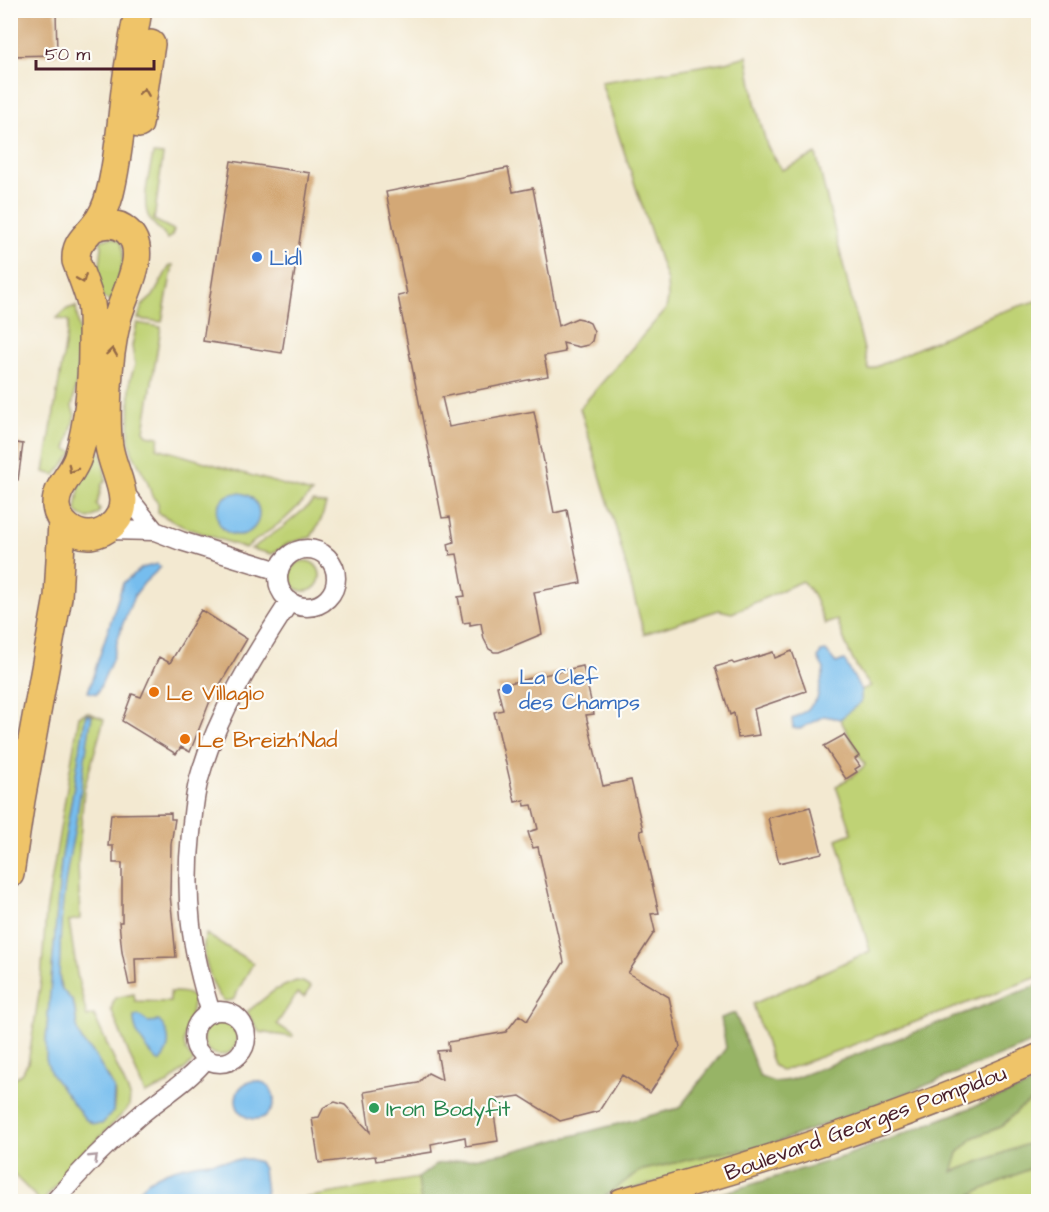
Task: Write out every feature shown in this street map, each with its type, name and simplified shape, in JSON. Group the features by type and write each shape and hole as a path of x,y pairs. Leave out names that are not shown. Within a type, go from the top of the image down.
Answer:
{"main road":[{"path":"10,874 58,597 62,522 56,500 62,485 75,465 84,436 89,408 92,360 91,307 75,253 80,240 93,228 101,216 110,192 122,126 126,81 138,10"},
{"path":"58,597 77,558 101,532 115,523 125,502 124,492 114,470 107,418 111,355 117,322 138,258 129,232 126,202 156,10"},
{"path":"93,228 110,224 129,232"},
{"path":"62,522 77,534 101,532"},
{"name":"Boulevard Georges Pompidou","path":"622,1202 810,1146 1038,1059"},
{"name":"Boulevard Georges Pompidou","path":"661,1202 803,1159 966,1099 1038,1069"}],"street":[{"path":"124,492 155,531"},
{"path":"101,532 155,531 279,571"},
{"path":"303,549 320,552 331,561 334,567 336,580 334,588 320,603 308,606 290,601 280,588 279,571 288,556 303,549"},
{"path":"211,1013 192,940 188,900 195,796 203,766 230,700 290,601"},
{"path":"226,1012 234,1015 243,1025 246,1038 244,1047 232,1060 224,1063 206,1059 196,1047 195,1031 198,1023 211,1013 226,1012"},
{"path":"54,1202 78,1173 110,1142 181,1084 206,1059"}],"green space":[{"path":"747,56 755,102 767,146 782,170 816,154 869,370 998,313 1038,300 1038,977 782,1071 773,1065 753,1004 870,951 837,839 852,833 836,786 852,777 865,765 840,719 861,702 861,690 871,686 854,663 837,620 825,624 813,594 802,581 732,613 719,610 644,634 580,408 666,309 668,299 667,281 601,82 725,62"},
{"path":"153,154 163,155 154,220 174,230 171,237 167,239 151,221 146,207 146,189"},
{"path":"112,237 121,241 123,255 112,301 98,296 95,270 100,265 102,246 100,241"},
{"path":"170,265 173,265 162,322 138,319 142,306 153,296"},
{"path":"76,306 80,338 78,373 72,407 75,415 66,449 74,452 55,475 44,472 69,321 57,318 67,309"},
{"path":"137,323 161,327 144,431 147,435 159,437 157,448 312,493 284,520 245,548 184,527 158,513 158,503 152,496 147,480 132,453 129,440 130,380 135,365 132,346"},
{"path":"87,450 102,453 106,481 102,484 97,505 100,510 98,514 89,519 79,515 76,511"},
{"path":"313,502 326,504 321,520 311,537 289,543 272,554 251,549 283,527"},
{"path":"305,561 316,565 320,576 316,587 305,591 294,587 290,576 294,565"},
{"path":"87,712 104,719 84,789 78,863 80,919 69,921 77,974 87,1017 94,1015 130,1096 129,1107 43,1201 40,1201 11,1172 10,1081 21,1074 28,1063 41,981 46,913 79,716","holes":["86,715 79,798 60,917 60,982 62,990 74,1004 79,1035 112,1083 115,1095 113,1112 85,1119 73,1102 46,1040 61,862"]},
{"path":"206,934 253,963 233,1000 224,1001 211,979 205,960"},
{"path":"296,981 311,987 304,997 297,993 277,1024 293,1035 292,1037 259,1032 247,1012 275,990"},
{"path":"1038,985 1038,1040 762,1148 723,1152 639,1171 604,1197 585,1201 421,1201 418,1178 437,1164 510,1152 679,1108 726,1048 721,1018 735,1013 760,1077 774,1082 790,1080"},
{"path":"170,992 185,993 193,998 184,1045 194,1061 166,1085 145,1094 111,1009 115,998 134,994 135,1001 170,1002"},
{"path":"220,1021 232,1026 237,1038 232,1050 220,1055 208,1050 203,1038 208,1026"},
{"path":"1038,1082 1038,1096 1018,1110 1001,1127 974,1137 958,1153 952,1172 1038,1140 1038,1165 972,1194 989,1201 697,1201 845,1156"},
{"path":"1038,1096 1038,1140 952,1172 958,1153 974,1137 1001,1127 1018,1110"},
{"path":"762,1148 726,1162 604,1197 639,1171 723,1152"},
{"path":"1038,1165 1038,1201 989,1201 971,1194"},
{"path":"418,1178 421,1201 305,1202 304,1198"}],"water":[{"path":"238,493 246,494 253,499 258,506 258,522 253,529 246,534 238,535 230,534 223,529 218,522 217,514 218,506 223,499 230,494"},
{"path":"157,564 161,567 134,596 112,660 97,694 88,692 123,583 142,568"},
{"path":"826,651 836,663 844,660 861,690 861,702 840,719 824,716 800,729 793,728 792,719 806,711 817,699 824,669 818,658 821,652"},
{"path":"86,714 92,716 63,897 59,977 61,987 73,1003 80,1037 92,1051 114,1088 113,1112 102,1124 93,1124 85,1119 51,1074 46,1059 61,862"},
{"path":"138,1015 148,1022 159,1021 166,1031 168,1047 159,1062 146,1047 136,1029 134,1017"},
{"path":"255,1081 268,1087 274,1100 268,1113 255,1119 242,1113 236,1100 242,1087"},
{"path":"249,1159 259,1162 263,1169 267,1201 129,1201 149,1181 160,1174 184,1166"}],"building":[{"path":"10,10 56,10 57,55 10,56"},
{"name":"Lidl","path":"231,161 310,173 282,353 203,341"},
{"path":"508,168 513,192 533,188 559,326 577,318 590,323 594,332 592,341 588,345 579,347 563,343 565,352 544,356 548,376 442,397 449,427 534,411 554,513 567,510 581,583 534,592 542,634 494,652 489,649 484,639 481,623 470,625 470,622 463,623 458,597 465,596 457,554 450,555 448,544 454,542 450,517 442,518 398,296 407,294 386,192"},
{"path":"10,442 23,444 18,480 10,479"},
{"path":"201,610 247,639 210,701 190,752 181,747 176,754 122,721 132,694 141,697 159,657 170,663"},
{"path":"792,651 806,691 754,709 759,735 738,738 734,713 730,715 715,667 732,662 734,664 773,652 775,658"},
{"path":"583,666 594,714 586,715 603,786 631,780 659,913 651,914 655,931 628,973 669,997 680,1047 650,1093 622,1075 599,1111 560,1121 520,1096 492,1100 498,1141 466,1146 465,1137 431,1144 432,1152 376,1161 375,1156 319,1163 312,1118 319,1117 324,1107 335,1102 345,1105 370,1132 364,1092 418,1083 428,1073 442,1080 437,1051 449,1050 448,1042 506,1032 519,1015 527,1021 564,962 538,847 533,848 528,832 538,829 532,805 525,806 524,800 515,802 494,712 503,710 497,686"},
{"path":"844,735 859,756 855,759 860,766 855,769 857,772 846,779 824,746"},
{"path":"810,807 822,853 779,863 768,818"},
{"path":"171,813 171,819 175,819 171,844 170,894 176,957 135,958 136,984 129,985 119,922 122,922 122,863 113,863 113,846 108,846 111,814"}],"place":[{"name":"Lidl","path":"257,257"},
{"name":"La Clef des Champs","path":"507,689"},
{"name":"Le Villagio","path":"154,692"},
{"name":"Le Breizh'Nad","path":"185,739"},
{"name":"Iron Bodyfit","path":"374,1108"}]}
